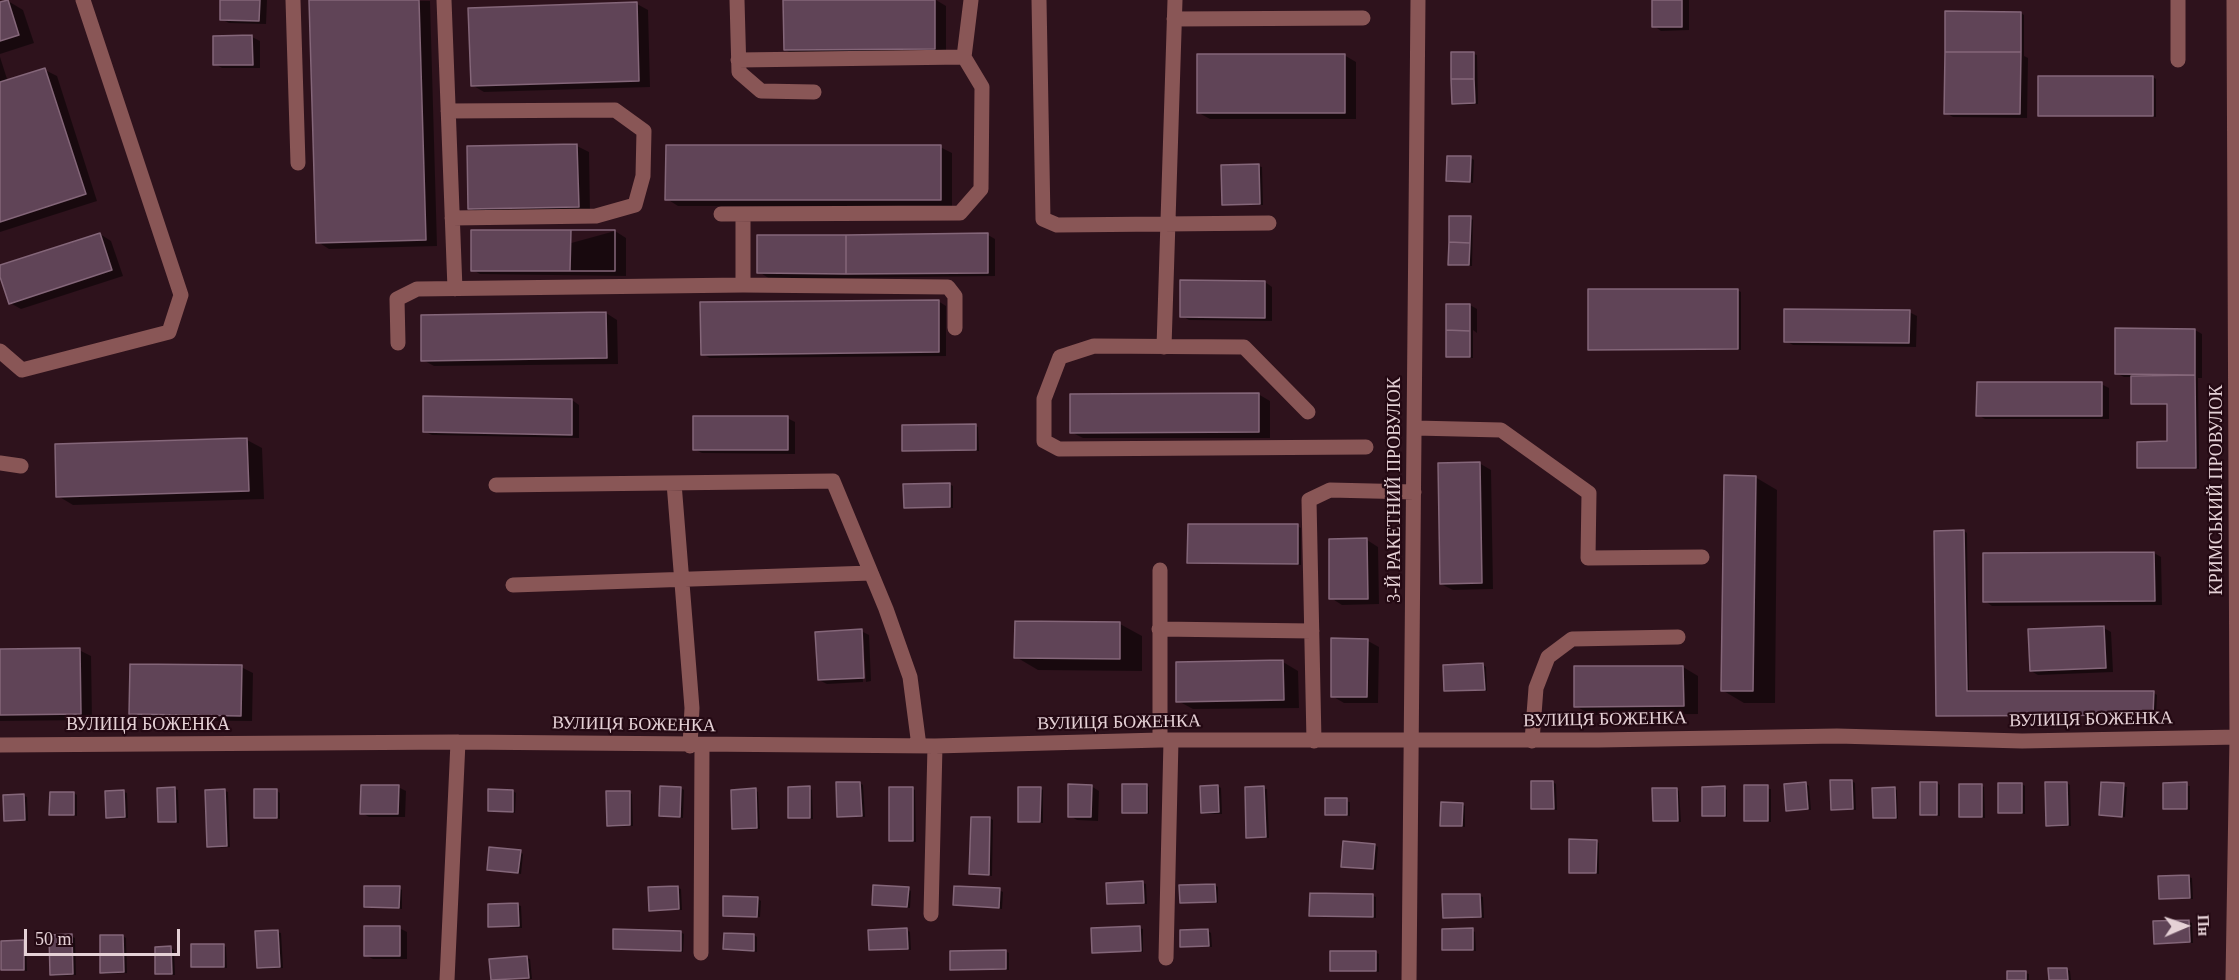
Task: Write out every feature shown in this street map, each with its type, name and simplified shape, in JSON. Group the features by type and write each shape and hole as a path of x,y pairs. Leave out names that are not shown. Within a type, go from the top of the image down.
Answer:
{"street":[{"path":"0,351 22,370 169,332 181,295 83,0"},
{"path":"293,0 298,163"},
{"path":"444,0 455,289"},
{"path":"737,0 739,72 761,91 814,92"},
{"path":"721,214 960,213 981,189 982,87 964,57 971,0"},
{"path":"1039,0 1043,219 1057,225 1269,224"},
{"path":"1164,347 1174,0"},
{"name":"3-Й РАКЕТНИЙ ПРОВУЛОК","path":"1409,980 1418,0"},
{"path":"2178,0 2178,60"},
{"name":"КРИМСЬКИЙ ПРОВУЛОК","path":"2233,980 2238,737 2234,0"},
{"path":"1174,20 1363,18"},
{"path":"738,60 964,57"},
{"path":"448,111 615,110 644,131 643,176 635,205 596,216 452,218"},
{"path":"743,214 743,285"},
{"path":"398,343 397,298 417,289 743,285 948,287 956,296 955,328"},
{"path":"1308,412 1244,347 1094,346 1060,357 1044,399 1044,441 1059,449 1365,447"},
{"path":"1415,428 1501,430 1589,493 1588,558 1702,557"},
{"path":"0,463 21,466"},
{"path":"496,485 833,481 871,573 910,678 919,746"},
{"path":"674,483 696,746 701,953"},
{"path":"1314,741 1309,500 1330,490 1414,492"},
{"path":"1160,570 1159,629 1166,740 1166,958"},
{"path":"513,585 871,573"},
{"path":"1159,629 1312,631"},
{"path":"1532,741 1536,688 1548,657 1572,639 1678,638"},
{"name":"ВУЛИЦЯ БОЖЕНКА","path":"0,745 458,742 696,746 935,746 1166,740 1532,741 1838,736 2022,741 2238,737"},
{"path":"447,980 458,742"},
{"path":"931,914 935,746"}],"building":[{"path":"8,0 19,35 0,41 0,2"},
{"path":"220,0 260,0 259,21 220,20"},
{"path":"309,0 419,0 426,240 316,243"},
{"path":"783,0 935,0 935,49 784,50"},
{"path":"1652,0 1682,0 1682,27 1652,27"},
{"path":"637,2 639,81 471,86 468,8"},
{"path":"1945,11 2021,12 2021,52 1945,52"},
{"path":"252,35 253,65 213,65 213,36"},
{"path":"1451,52 1474,52 1474,79 1451,79"},
{"path":"1945,52 2021,52 2020,114 1944,114"},
{"path":"1197,54 1345,54 1345,113 1197,113"},
{"path":"45,68 86,194 0,222 0,82"},
{"path":"2038,76 2153,76 2153,116 2038,116"},
{"path":"1451,79 1474,79 1475,103 1452,104"},
{"path":"577,144 579,207 468,209 467,146"},
{"path":"666,145 941,145 941,200 665,200"},
{"path":"1447,156 1471,156 1470,182 1446,181"},
{"path":"1259,164 1260,204 1222,205 1221,165"},
{"path":"1449,216 1471,216 1470,243 1449,242"},
{"path":"471,230 615,230 615,271 471,271"},
{"path":"571,230 615,230 615,271 570,271"},
{"path":"100,233 112,270 9,304 0,277 0,265"},
{"path":"988,233 988,273 846,274 846,235"},
{"path":"757,235 846,235 846,274 757,273"},
{"path":"1449,242 1470,243 1469,265 1448,265"},
{"path":"1180,280 1265,281 1265,318 1180,317"},
{"path":"1588,289 1738,289 1738,349 1588,350"},
{"path":"939,300 939,352 701,355 700,302"},
{"path":"1446,304 1470,304 1470,331 1446,330"},
{"path":"1784,309 1910,310 1909,343 1784,342"},
{"path":"606,312 607,358 421,361 421,315"},
{"path":"2115,328 2195,329 2195,375 2115,374"},
{"path":"1446,330 1470,331 1470,357 1446,357"},
{"path":"2195,375 2196,468 2137,468 2137,442 2167,441 2167,404 2131,404 2131,376"},
{"path":"1977,382 2102,382 2102,416 1976,416"},
{"path":"1259,393 1259,432 1070,433 1070,394"},
{"path":"423,396 572,399 572,435 423,432"},
{"path":"693,416 788,416 788,450 693,450"},
{"path":"976,424 976,450 902,451 902,425"},
{"path":"247,438 249,491 56,497 55,444"},
{"path":"1480,462 1482,583 1440,584 1438,463"},
{"path":"1724,475 1756,476 1753,691 1721,691"},
{"path":"950,483 950,507 904,508 903,484"},
{"path":"1188,524 1298,524 1298,564 1187,563"},
{"path":"1964,530 1967,691 2154,691 2153,715 1936,716 1934,531"},
{"path":"1367,538 1368,599 1329,599 1329,539"},
{"path":"2154,552 2155,601 1983,602 1983,553"},
{"path":"1015,621 1120,622 1120,659 1014,658"},
{"path":"2104,626 2106,668 2030,671 2028,629"},
{"path":"862,629 864,678 818,680 815,632"},
{"path":"1331,638 1368,639 1367,697 1331,697"},
{"path":"80,648 81,714 0,715 0,649"},
{"path":"1283,660 1284,700 1176,702 1176,662"},
{"path":"1483,663 1485,690 1444,691 1443,665"},
{"path":"130,664 242,665 241,716 129,714"},
{"path":"1574,666 1683,666 1684,706 1574,707"},
{"path":"1830,780 1852,780 1853,809 1831,810"},
{"path":"1531,781 1553,781 1554,809 1531,809"},
{"path":"836,782 860,782 862,816 837,817"},
{"path":"1806,782 1808,809 1786,811 1784,784"},
{"path":"1920,782 1937,782 1937,815 1920,815"},
{"path":"2045,782 2067,782 2068,825 2046,826"},
{"path":"2101,782 2124,783 2122,817 2099,815"},
{"path":"2187,782 2187,809 2163,809 2163,783"},
{"path":"1998,783 2022,783 2022,813 1998,813"},
{"path":"1068,784 1092,785 1091,817 1068,817"},
{"path":"1122,784 1147,784 1147,813 1122,813"},
{"path":"1959,784 1982,784 1982,817 1959,817"},
{"path":"361,785 399,785 398,814 360,814"},
{"path":"1218,785 1219,812 1201,813 1200,786"},
{"path":"1744,785 1768,785 1768,821 1744,821"},
{"path":"660,786 681,787 680,817 659,816"},
{"path":"810,786 810,818 788,818 788,787"},
{"path":"1264,786 1266,837 1246,838 1245,787"},
{"path":"1725,786 1725,816 1702,816 1702,787"},
{"path":"175,787 176,822 158,822 157,788"},
{"path":"889,787 913,787 913,841 889,841"},
{"path":"1018,787 1041,787 1040,822 1018,822"},
{"path":"1895,787 1896,818 1873,818 1872,788"},
{"path":"756,788 757,828 732,829 731,790"},
{"path":"1652,788 1677,788 1678,821 1653,821"},
{"path":"225,789 227,846 207,847 205,790"},
{"path":"254,789 277,789 277,818 254,818"},
{"path":"488,789 513,790 513,812 488,811"},
{"path":"124,790 125,817 106,818 105,791"},
{"path":"606,791 630,791 630,825 607,826"},
{"path":"50,792 74,792 74,815 49,815"},
{"path":"24,794 25,820 4,821 3,795"},
{"path":"1325,798 1347,798 1347,815 1325,815"},
{"path":"1441,802 1463,803 1462,826 1440,826"},
{"path":"971,817 990,817 989,875 969,874"},
{"path":"1569,839 1597,840 1596,873 1569,873"},
{"path":"1343,841 1375,844 1373,869 1341,867"},
{"path":"489,847 521,850 518,873 487,870"},
{"path":"2189,875 2190,898 2159,899 2158,876"},
{"path":"1143,881 1144,903 1107,904 1106,883"},
{"path":"1215,884 1216,902 1180,903 1179,885"},
{"path":"873,885 909,887 907,907 872,905"},
{"path":"364,886 400,886 399,908 364,907"},
{"path":"678,886 679,909 649,911 648,887"},
{"path":"954,886 1000,888 999,908 953,905"},
{"path":"1310,893 1373,894 1373,917 1309,916"},
{"path":"1442,894 1480,894 1481,917 1443,918"},
{"path":"723,896 758,897 757,917 723,916"},
{"path":"518,903 519,926 488,927 488,904"},
{"path":"2189,920 2190,942 2154,944 2153,921"},
{"path":"364,926 400,926 400,956 364,956"},
{"path":"1140,926 1141,951 1092,953 1091,928"},
{"path":"907,928 908,949 869,950 868,930"},
{"path":"1473,928 1473,950 1442,950 1442,929"},
{"path":"613,929 681,931 681,951 613,949"},
{"path":"1208,929 1209,946 1180,947 1180,930"},
{"path":"278,930 280,967 257,968 255,931"},
{"path":"724,933 754,934 754,951 723,949"},
{"path":"72,934 73,974 50,975 49,935"},
{"path":"100,935 123,935 124,972 100,973"},
{"path":"24,940 24,970 1,970 1,941"},
{"path":"191,944 224,944 224,967 191,967"},
{"path":"171,946 172,974 155,974 155,947"},
{"path":"1006,950 1006,969 950,970 950,951"},
{"path":"1330,951 1376,951 1376,971 1330,971"},
{"path":"527,956 529,978 491,980 489,959"},
{"path":"2048,968 2067,968 2068,980 2049,980"},
{"path":"2007,971 2026,971 2026,980 2007,980"}]}
